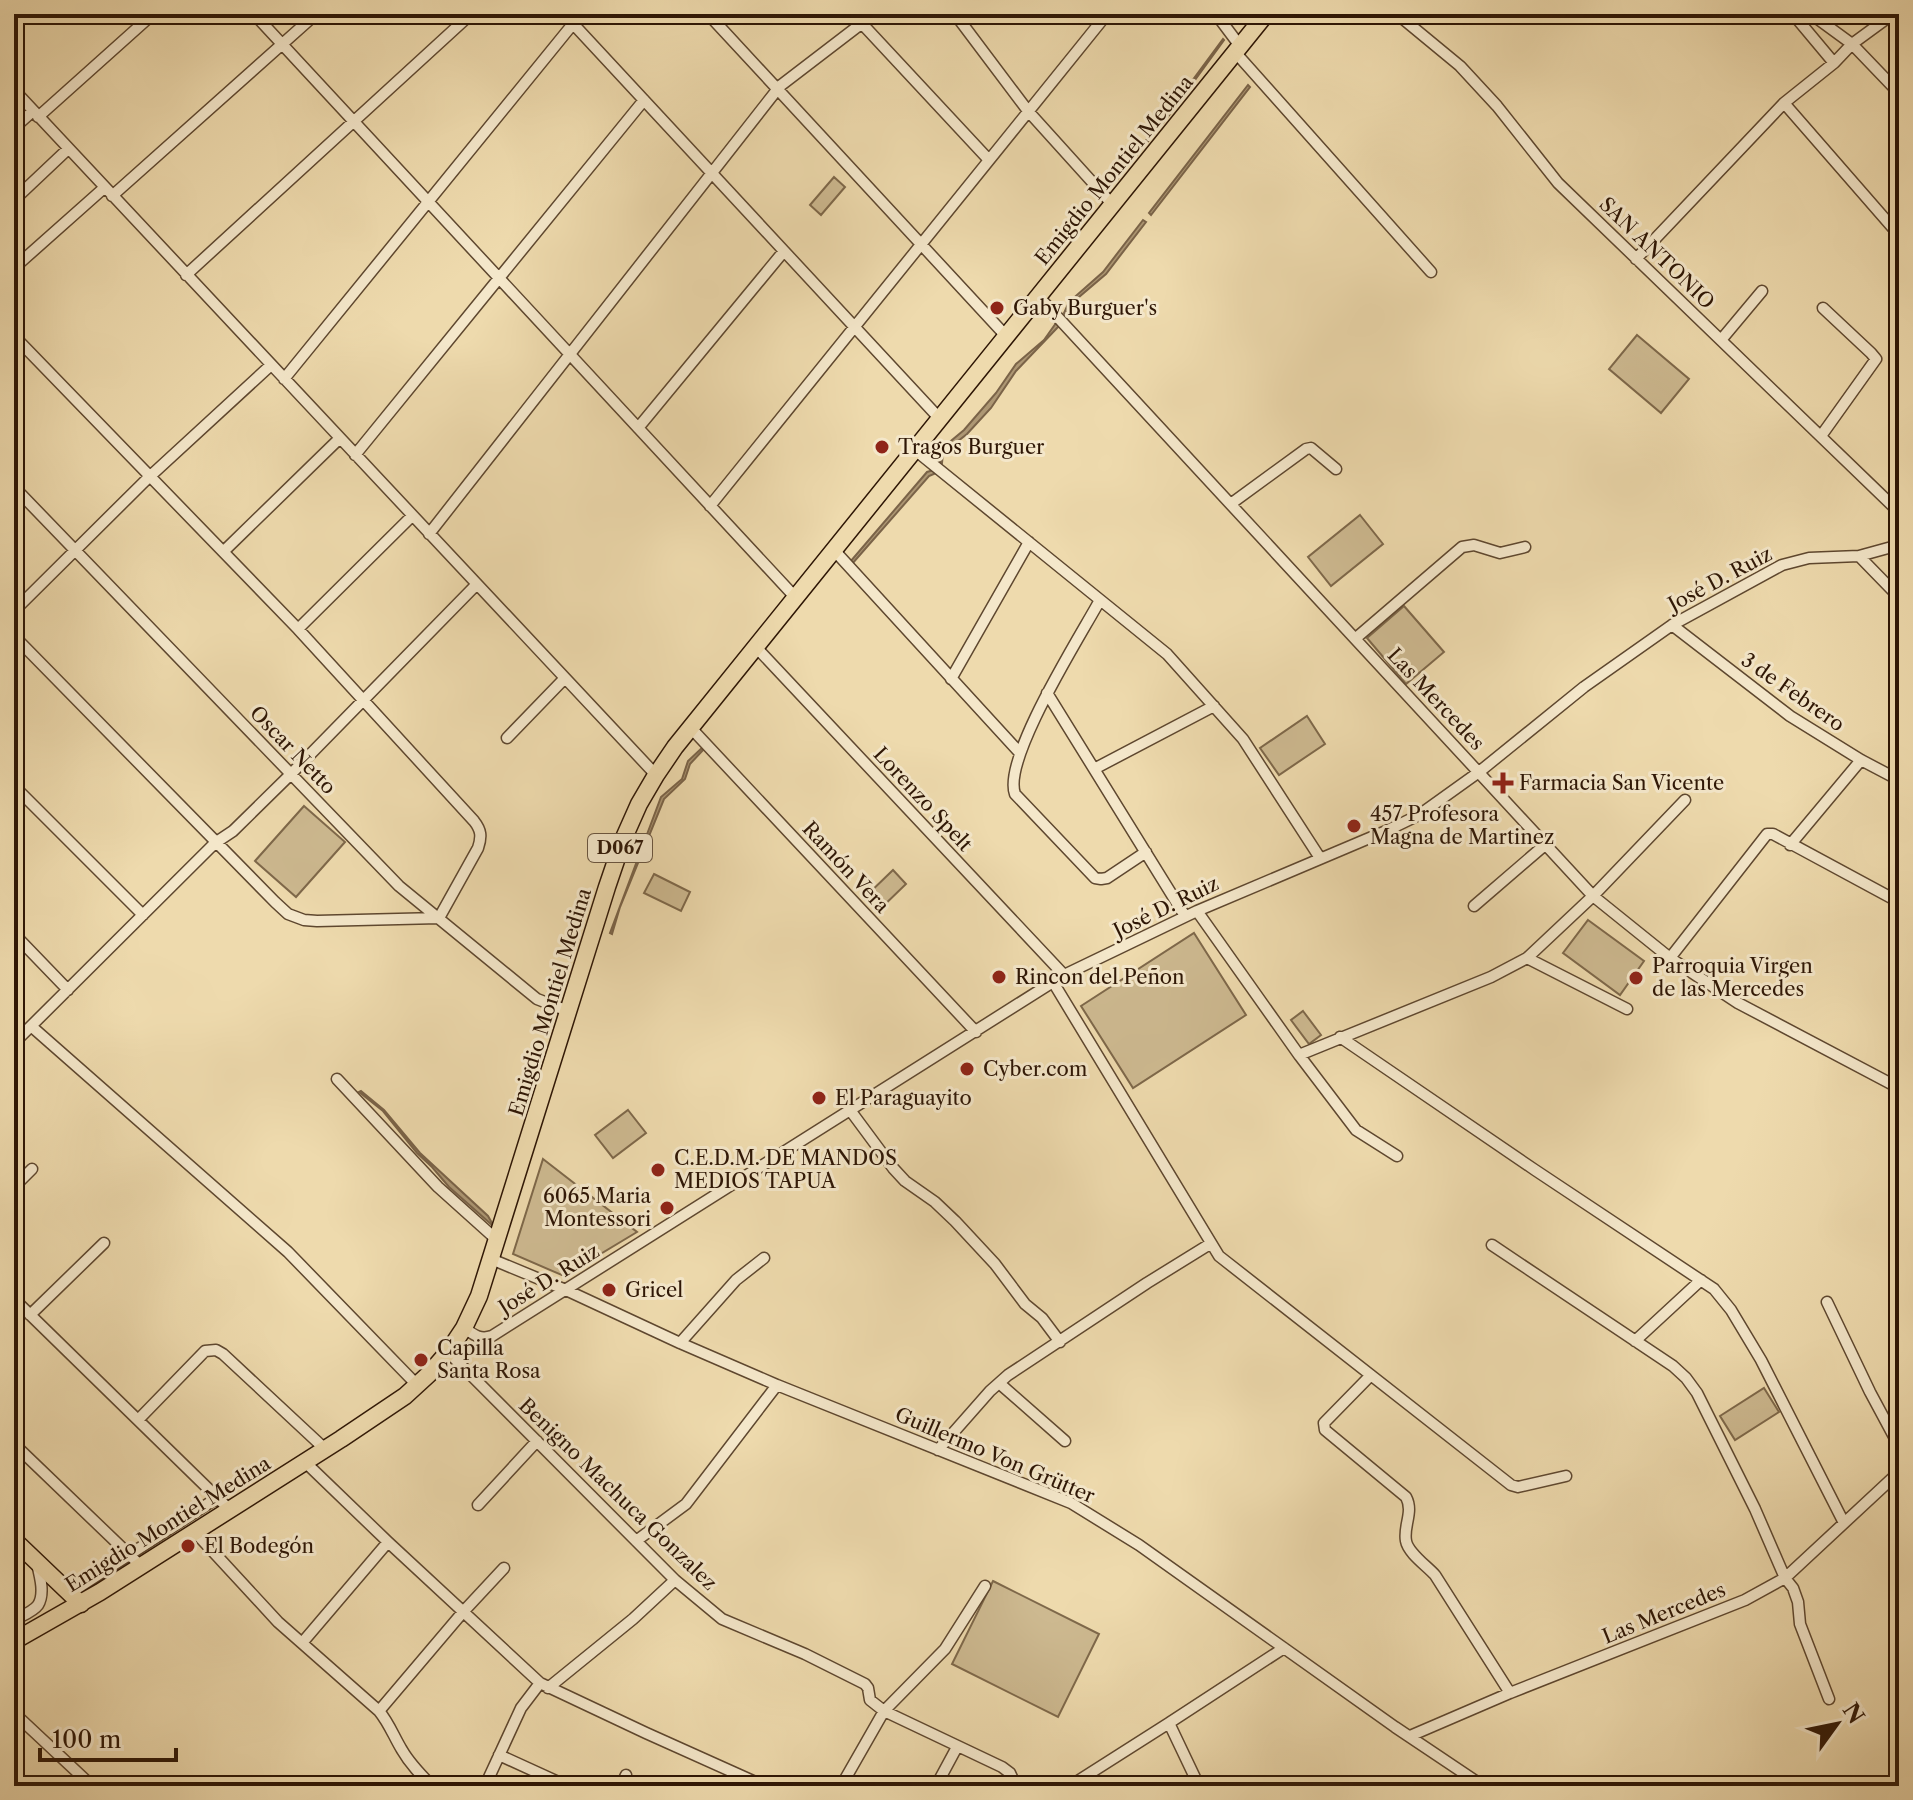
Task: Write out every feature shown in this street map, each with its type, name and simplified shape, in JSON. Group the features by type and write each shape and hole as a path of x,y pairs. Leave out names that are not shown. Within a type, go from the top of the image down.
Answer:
{"main road":[{"name":"Emigdio Montiel Medina","path":"14,1641 134,1560 195,1532 224,1504 305,1462 390,1407 418,1386 448,1352 475,1307 623,840 656,775 690,727 1266,14"},
{"path":"14,1540 75,1598"}],"street":[{"path":"14,128 36,114 153,14"},
{"path":"254,14 795,597"},
{"path":"112,196 316,14"},
{"path":"186,275 471,14"},
{"path":"564,14 940,419"},
{"path":"284,379 581,14"},
{"path":"708,14 1006,336"},
{"path":"853,14 989,160"},
{"path":"429,534 778,89 874,14"},
{"path":"955,14 1028,111 1112,204"},
{"path":"710,506 1107,14"},
{"path":"1216,14 1238,49 1431,272"},
{"name":"SAN ANTONIO","path":"1397,14 1460,66 1497,106 1558,183 1899,512"},
{"path":"1793,14 1834,63"},
{"path":"1811,14 1852,44 1899,93"},
{"path":"1636,259 1784,103 1834,63 1852,44 1893,14"},
{"path":"14,90 656,775"},
{"path":"355,455 644,100"},
{"path":"1784,103 1899,235"},
{"path":"14,200 68,149"},
{"path":"14,268 104,188"},
{"path":"638,428 784,251"},
{"path":"1721,340 1762,291"},
{"name":"Las Mercedes","path":"1038,296 1593,896 1670,958 1738,1003 1899,1088"},
{"path":"1821,436 1876,359 1823,308"},
{"path":"14,336 298,629 480,829 478,848 439,918 317,921 288,914 14,636"},
{"path":"14,611 151,475 271,365"},
{"path":"224,551 340,438"},
{"path":"1232,503 1306,449 1316,451 1336,469"},
{"path":"915,450 1167,654 1243,739 1320,858"},
{"name":"Oscar Netto","path":"14,487 399,886 537,999 568,1011"},
{"path":"298,629 412,516"},
{"path":"951,679 1029,542"},
{"path":"1356,638 1462,547 1474,545 1500,553 1525,547"},
{"name":"José D. Ruiz","path":"464,1328 478,1337 492,1336 1064,975 1185,916 1419,815 1479,772 1584,687 1672,625 1782,565 1809,558 1859,556 1899,545"},
{"path":"833,549 1020,753"},
{"path":"1859,556 1899,596"},
{"path":"14,1043 215,843 233,831 364,702 477,584"},
{"path":"1100,600 1047,693 1020,753 1013,788 1015,794 1095,878 1107,878 1146,852"},
{"name":"3 de Febrero","path":"1672,625 1790,716 1899,780"},
{"name":"Lorenzo Spelt","path":"755,646 1064,975"},
{"path":"507,738 565,678"},
{"path":"1047,693 1185,916"},
{"path":"1094,769 1214,706"},
{"name":"Ramón Vera","path":"690,727 976,1032"},
{"path":"1790,845 1861,760"},
{"path":"14,786 143,915"},
{"path":"1299,1055 1491,977 1527,958 1593,896 1685,800"},
{"path":"1670,958 1767,834 1773,834 1899,902"},
{"path":"1474,906 1546,844"},
{"path":"1197,911 1356,1130 1397,1156"},
{"path":"14,934 68,990"},
{"path":"1527,958 1627,1009"},
{"path":"1053,982 1219,1256 1511,1485 1518,1487 1566,1476"},
{"path":"31,1026 288,1252 418,1386"},
{"path":"1340,1037 1714,1289 1723,1298 1761,1360 1844,1523"},
{"path":"337,1079 438,1187 497,1240"},
{"path":"850,1110 893,1168 955,1221 1060,1342"},
{"path":"14,1187 32,1169"},
{"path":"30,1315 104,1243"},
{"path":"938,1450 999,1383 1210,1244"},
{"path":"1492,1245 1673,1366 1686,1378 1697,1393 1755,1509 1785,1578 1793,1588 1800,1624 1829,1699"},
{"path":"680,1343 736,1280 764,1258"},
{"name":"Guillermo Von Grütter","path":"491,1259 777,1385 1071,1503 1139,1545 1483,1786"},
{"path":"1635,1341 1701,1280"},
{"path":"14,1299 224,1504 134,1560 14,1444"},
{"path":"1827,1302 1899,1446"},
{"path":"138,1420 205,1351 216,1350 325,1449"},
{"name":"Benigno Machuca Gonzalez","path":"448,1352 675,1580 722,1619 805,1654 865,1684 870,1700 884,1711 1002,1767 1010,1773 1016,1786"},
{"path":"1370,1376 1324,1423 1325,1430 1406,1497 1410,1509 1406,1541 1410,1551 1435,1575 1510,1693"},
{"path":"999,1383 1065,1441"},
{"path":"636,1541 686,1504 777,1385"},
{"path":"478,1505 537,1441"},
{"path":"305,1462 544,1686 764,1786"},
{"name":"Las Mercedes","path":"1410,1736 1745,1600 1785,1578 1899,1472"},
{"path":"195,1532 278,1622 379,1711 414,1768 432,1786"},
{"path":"302,1643 388,1542"},
{"path":"14,1620 40,1602 37,1562"},
{"path":"379,1711 504,1568"},
{"path":"485,1786 521,1708 544,1686 633,1619 675,1580"},
{"path":"844,1781 884,1711 945,1649 985,1586"},
{"path":"1070,1786 1284,1648"},
{"path":"14,1713 92,1786"},
{"path":"1169,1723 1199,1786"},
{"path":"936,1786 957,1747"},
{"path":"499,1755 567,1786"},
{"path":"621,1786 626,1775"}],"shaded area":[{"path":"1223,39 1171,113 1113,181 1169,112"},
{"path":"1248,85 1250,87 1151,215 1149,213"},
{"path":"834,177 845,187 821,215 810,205"},
{"path":"1143,220 1146,222 1106,274 1072,303 1066,315 1069,302 1103,272"},
{"path":"1056,323 1059,326 1016,371 991,408 967,434 943,453 942,463 939,461 940,450 964,430 1016,364 1044,340"},
{"path":"1637,335 1689,379 1661,413 1609,369"},
{"path":"934,470 936,473 929,476 852,564 850,562 927,472"},
{"path":"1360,515 1383,544 1331,586 1308,557"},
{"path":"1404,606 1444,652 1406,684 1367,638"},
{"path":"1307,716 1325,744 1279,775 1260,748"},
{"path":"702,748 690,764 685,779 664,799 612,934 610,933 661,797 682,779 688,761"},
{"path":"304,806 345,842 296,897 255,861"},
{"path":"893,870 906,884 877,912 864,898"},
{"path":"654,874 690,892 681,911 644,893"},
{"path":"1588,920 1644,961 1620,995 1563,953"},
{"path":"1194,933 1246,1015 1133,1088 1081,1006"},
{"path":"1303,1011 1321,1035 1309,1044 1291,1020"},
{"path":"361,1091 384,1110 420,1153 488,1216 492,1225 449,1187 383,1111"},
{"path":"628,1110 646,1133 613,1158 595,1135"},
{"path":"543,1159 637,1232 564,1276 513,1254"},
{"path":"1764,1388 1779,1412 1735,1440 1720,1416"},
{"path":"993,1581 1099,1634 1058,1717 952,1664"}],"place":[{"name":"Gaby Burguer's","path":"997,308"},
{"name":"Tragos Burguer","path":"882,447"},
{"name":"Farmacia San Vicente","path":"1503,783"},
{"name":"457 Profesora Magna de Martinez","path":"1354,826"},
{"name":"Rincon del Peñon","path":"999,977"},
{"name":"Parroquia Virgen de las Mercedes","path":"1636,978"},
{"name":"Cyber.com","path":"967,1069"},
{"name":"El Paraguayito","path":"819,1098"},
{"name":"C.E.D.M. DE MANDOS MEDIOS TAPUA","path":"658,1170"},
{"name":"6065 Maria Montessori","path":"667,1208"},
{"name":"Gricel","path":"609,1290"},
{"name":"Capilla Santa Rosa","path":"421,1360"},
{"name":"El Bodegón","path":"188,1546"}]}
